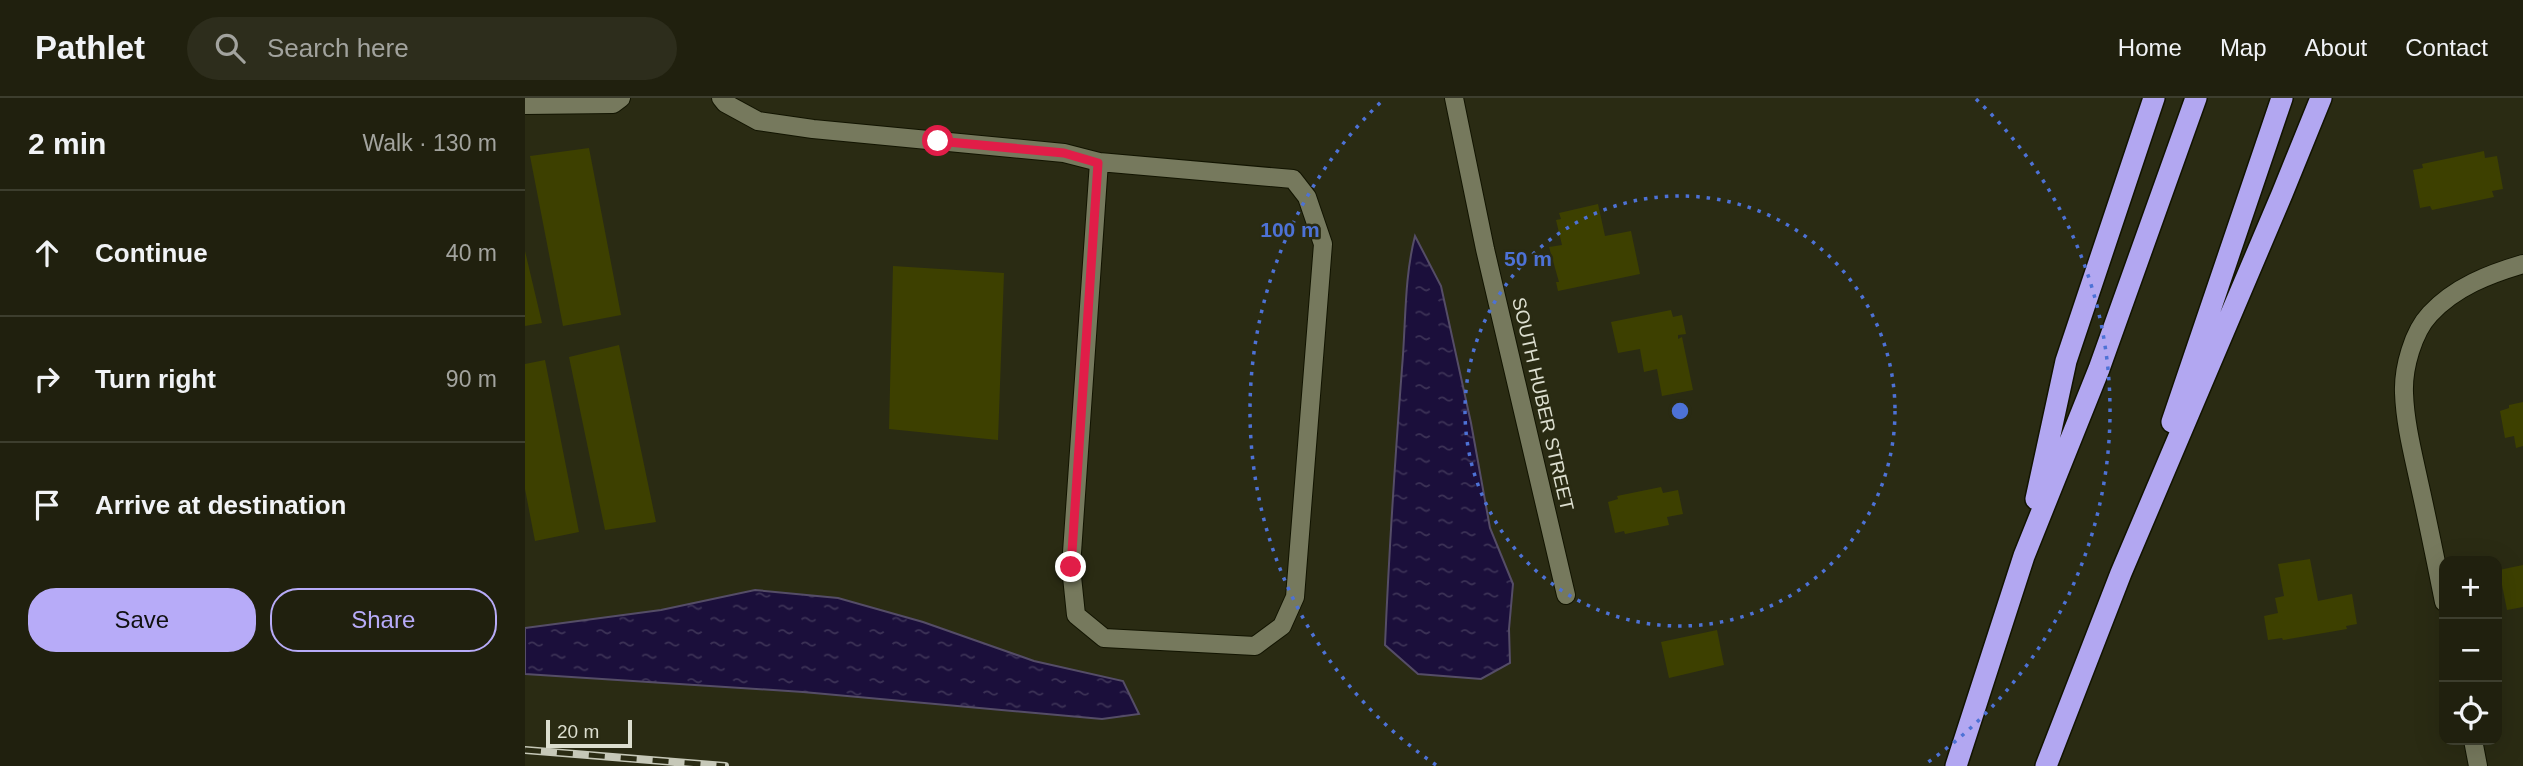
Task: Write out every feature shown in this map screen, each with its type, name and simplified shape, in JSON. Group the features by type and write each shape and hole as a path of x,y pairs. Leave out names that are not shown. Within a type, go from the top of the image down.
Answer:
{"highway":[{"path":"2024,556 2066,361 2154,98"},
{"path":"1956,766 2024,556 2099,369 2196,98"},
{"path":"2121,573 2282,98"},
{"path":"2046,766 2121,573 2283,194 2321,98"}],"street":[{"path":"525,105 613,104 621,98"},
{"path":"721,98 725,103 758,121 813,129 1064,153 1098,163 1293,179 1307,197 1323,244 1295,597 1282,626 1255,646 1104,638 1076,615 1071,567 1098,163"},
{"name":"SOUTH HUBER STREET","path":"1454,98 1485,249 1566,596"},
{"path":"2439,578 2411,444 2404,392 2408,365 2416,337 2429,315 2447,299 2468,285 2523,264"},
{"path":"2474,745 2479,766"}],"water":[{"path":"1415,236 1441,286 1471,423 1490,528 1513,584 1509,629 1510,663 1481,679 1418,674 1385,645 1406,301"},
{"path":"755,590 838,598 923,622 1034,661 1123,681 1139,714 1102,719 803,692 525,674 525,628 661,610"}],"building":[{"path":"589,148 621,315 563,326 530,156"},
{"path":"2484,151 2485,158 2497,156 2503,189 2492,191 2494,197 2432,210 2430,206 2420,208 2413,170 2423,168 2422,164"},
{"path":"1598,204 1605,236 1631,231 1640,274 1558,291 1556,282 1559,282 1549,247 1562,245 1556,220 1561,219 1559,213"},
{"path":"525,251 542,323 525,326"},
{"path":"893,266 1004,273 998,440 889,429"},
{"path":"1671,310 1673,317 1682,315 1686,334 1678,335 1678,339 1682,337 1693,390 1662,396 1657,369 1644,372 1640,349 1618,353 1611,322"},
{"path":"619,345 656,522 605,530 569,357"},
{"path":"545,360 579,532 535,541 525,489 525,364"},
{"path":"2523,402 2523,446 2516,448 2514,436 2505,438 2500,411 2509,408 2509,405"},
{"path":"1661,487 1663,493 1678,490 1683,514 1667,517 1669,525 1625,534 1624,531 1615,533 1608,502 1618,499 1617,496"},
{"path":"2310,559 2318,601 2352,594 2357,624 2346,626 2347,629 2268,640 2264,616 2278,613 2275,598 2284,596 2278,564"},
{"path":"2523,565 2523,607 2507,610 2502,569"},
{"path":"1717,630 1724,665 1669,678 1661,642"}],"railway":[{"path":"525,750 725,766"}],"route":[{"path":"938,141 1064,153 1098,163 1071,567"}]}
